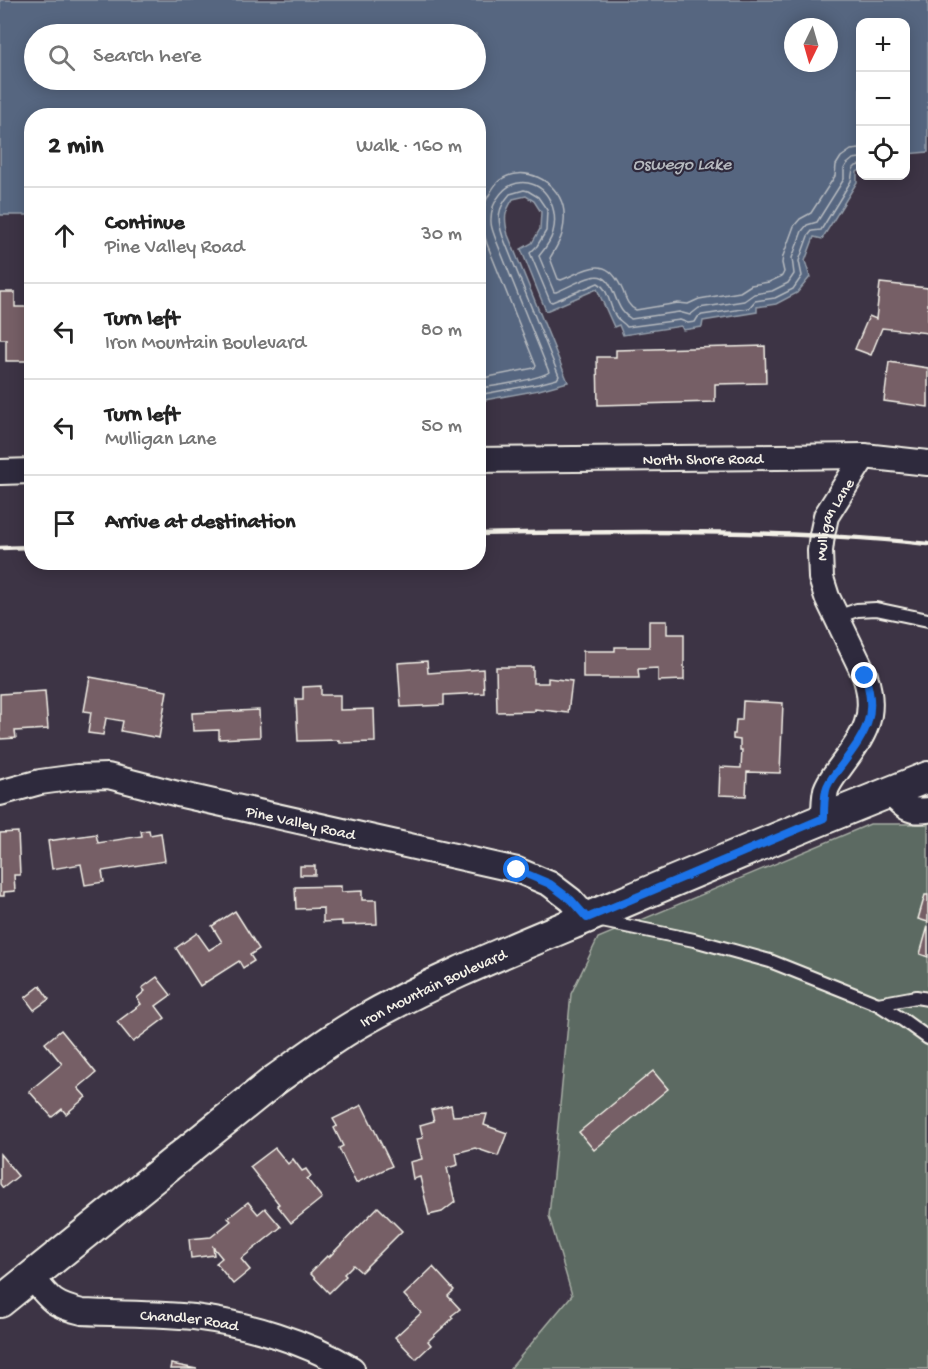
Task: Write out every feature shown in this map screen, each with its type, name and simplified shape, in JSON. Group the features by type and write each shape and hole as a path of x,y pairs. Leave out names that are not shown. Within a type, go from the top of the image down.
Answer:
{"street":[{"name":"North Shore Road","path":"486,460 864,456 928,463"},
{"name":"Mulligan Lane","path":"824,818 826,790 829,782 861,739 867,727 871,703 870,690 865,676 827,597 821,578 820,551 826,516 864,456"},
{"path":"0,472 24,471"},
{"name":"Pine Valley Road","path":"0,792 40,782 108,776 178,794 517,870 550,884 571,900 587,918"},
{"name":"Iron Mountain Boulevard","path":"0,1302 275,1080 334,1038 377,1013 432,985 587,918 824,818 928,777"},
{"path":"889,792 902,806 911,810 928,810"},
{"name":"Chandler Road","path":"32,1277 48,1299 73,1310 209,1319 282,1338 352,1369"}],"lane":[{"path":"837,617 857,610 876,609 928,620"},
{"path":"587,918 694,940 770,961 878,1004 928,1038"},
{"path":"878,1004 916,997 928,999"}],"green space":[{"path":"870,824 928,824 928,1369 510,1369 572,1295 549,1216 571,994 598,938"}],"water":[{"name":"Oswego Lake","path":"0,0 928,0 928,152 910,154 910,18 856,18 857,182 822,239 814,237 805,261 810,277 797,293 776,304 757,307 757,312 703,321 702,327 683,330 681,326 623,335 619,325 614,327 597,289 546,311 521,249 532,243 540,229 541,212 534,201 526,196 513,199 506,216 508,235 568,382 486,400 486,108 24,108 24,215 0,215"}],"building":[{"path":"880,283 928,288 928,333 882,328 871,355 855,349 869,316 876,319"},
{"path":"0,292 15,292 15,307 24,307 24,361 6,361 6,339 0,339"},
{"path":"765,346 766,383 715,384 715,402 598,405 597,357 616,357 616,350"},
{"path":"889,362 928,368 928,407 884,401"},
{"path":"649,621 667,621 667,634 684,634 684,680 658,681 658,668 638,669 639,678 583,678 583,651 615,651 615,647 649,647"},
{"path":"427,661 428,673 483,669 484,693 444,695 444,705 401,707 398,663"},
{"path":"496,667 533,667 533,683 548,683 548,678 572,681 568,713 535,709 535,711 497,712"},
{"path":"90,677 167,691 159,738 121,731 123,721 106,718 103,735 88,733 91,712 84,711"},
{"path":"321,686 321,695 340,695 340,710 374,709 375,742 298,741 296,699 303,699 303,687"},
{"path":"45,691 48,729 15,731 16,738 0,739 0,694"},
{"path":"743,701 783,703 780,773 747,772 746,796 719,795 720,767 741,768 740,740 733,739 733,734 735,734 736,720 742,720"},
{"path":"259,710 260,737 219,739 219,730 193,731 192,713"},
{"path":"149,830 150,835 161,833 165,861 102,871 104,882 85,885 81,864 52,869 48,841 96,834 98,843 142,836 141,831"},
{"path":"18,832 20,875 14,875 15,891 4,892 4,896 0,896 0,833"},
{"path":"300,866 315,866 315,875 300,875"},
{"path":"341,886 341,892 362,891 362,900 376,900 377,924 342,925 342,921 323,922 323,908 296,909 295,887"},
{"path":"925,895 928,895 928,922 918,919"},
{"path":"235,911 259,949 250,955 254,961 243,968 239,961 200,986 176,948 197,933 209,950 222,942 212,926"},
{"path":"928,926 928,957 920,954"},
{"path":"157,977 171,995 156,1006 165,1018 133,1042 117,1022 141,1004 137,998 145,991 142,988"},
{"path":"40,986 49,999 34,1010 25,998"},
{"path":"61,1030 96,1073 78,1088 86,1097 66,1114 62,1109 52,1117 29,1091 62,1064 45,1043"},
{"path":"653,1071 668,1089 594,1150 579,1132"},
{"path":"362,1105 392,1166 356,1183 339,1148 343,1146 334,1128 337,1126 333,1119"},
{"path":"451,1105 453,1116 487,1114 484,1125 507,1133 498,1156 475,1148 456,1153 458,1165 447,1168 455,1202 442,1212 429,1215 420,1177 413,1179 410,1162 422,1159 417,1139 423,1138 420,1125 434,1121 431,1110"},
{"path":"275,1148 288,1164 293,1159 302,1171 306,1169 311,1176 307,1179 322,1198 291,1223 250,1167"},
{"path":"0,1154 18,1176 3,1188 0,1184"},
{"path":"248,1202 258,1214 265,1208 281,1227 241,1259 250,1270 233,1284 216,1263 222,1258 213,1247 214,1255 191,1258 189,1239 211,1237 231,1221 228,1218"},
{"path":"378,1207 402,1231 361,1272 353,1265 344,1274 346,1276 329,1293 310,1273"},
{"path":"433,1267 454,1290 448,1296 460,1309 428,1341 431,1345 416,1359 395,1337 421,1313 404,1295"},
{"path":"171,1364 197,1369 170,1369"}],"railway":[{"path":"486,534 745,533 859,538 928,544"},
{"path":"0,548 24,547"}],"route":[{"path":"517,870 550,884 571,900 587,918 824,818 826,790 829,782 861,739 867,727 871,703 870,690 865,676"}]}
